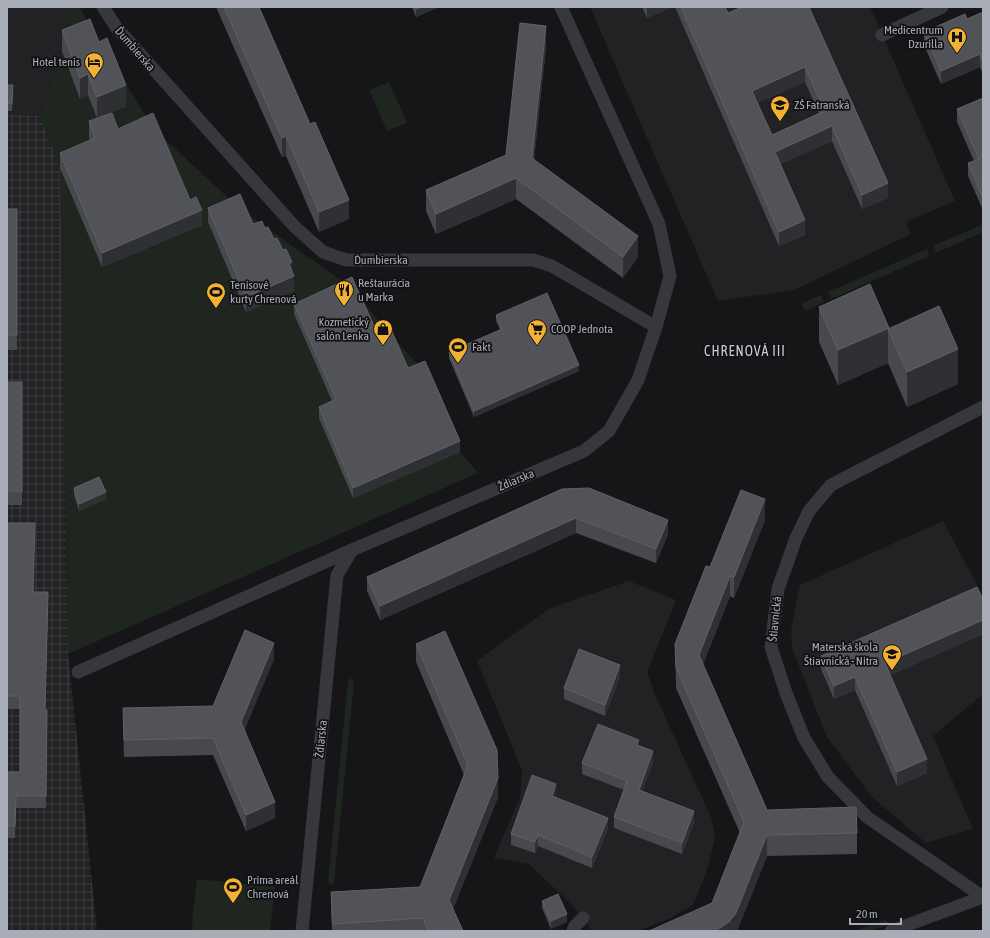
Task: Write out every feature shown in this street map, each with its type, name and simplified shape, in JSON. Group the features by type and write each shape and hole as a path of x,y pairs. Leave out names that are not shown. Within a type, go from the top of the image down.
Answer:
{"street":[{"name":"Ďumbierska","path":"103,7 116,27 295,226 323,252 346,260 533,260 552,266 656,327"},
{"path":"561,7 659,224 670,276 656,327"},
{"path":"882,35 942,7"},
{"name":"Ždiarska","path":"78,672 352,550 584,451 609,431 638,380 656,327"},
{"name":"Štiavnická","path":"983,407 831,485 809,511 796,538 778,589 772,647 786,693 804,738 828,778 867,817 983,897"},
{"name":"Ždiarska","path":"302,931 337,575 352,550"},
{"path":"891,931 983,897"},
{"path":"573,931 575,926 583,918"}],"shaded area":[{"path":"7,7 74,7 40,116 7,115"},
{"name":"Tenisové kurty Chrenová","path":"74,7 79,7 153,128 240,209 352,288 387,331 425,372 460,452 478,473 68,654 60,168 40,116"},
{"name":"ZŠ Fatranská","path":"590,7 870,7 955,201 906,222 911,234 794,290 718,301"},
{"path":"389,82 407,123 387,131 369,90"},
{"path":"7,115 40,116 60,168 68,654 97,931 7,931"},
{"path":"983,224 983,232 936,253 933,246"},
{"path":"927,249 929,256 831,299 828,292"},
{"path":"821,295 824,302 805,311 801,304"},
{"name":"Materská škola Štiavnická - Nitra","path":"943,521 983,596 983,694 933,736 973,829 926,843 872,797 827,737 792,648 791,630 800,585"},
{"path":"629,581 676,600 647,672 656,697 711,817 715,837 707,870 693,905 671,918 637,931 592,931 575,908 529,864 494,858 520,797 522,770 477,661 550,608"},
{"path":"351,678 354,682 334,883 331,886 328,882 348,681"},
{"name":"Prima areál Chrenová","path":"197,879 275,887 270,931 193,931 192,920"},
{"path":"885,920 888,921 886,926 871,931 853,931"}],"building":[{"path":"224,7 259,7 310,124 315,122 349,200 319,212 286,136 282,138"},
{"path":"681,7 725,7 728,13 742,7 809,7 888,183 862,195 832,126 775,152 805,220 779,232","holes":["805,67 825,111 772,135 752,91"]},
{"path":"983,12 983,62 980,54 941,71 924,32 965,14 967,19"},
{"path":"90,19 99,42 107,38 126,85 97,97 88,74 80,78 62,30"},
{"path":"520,23 546,26 532,158 638,236 623,257 516,178 436,214 426,190 506,155"},
{"path":"7,85 13,85 12,104 7,103"},
{"path":"983,98 982,196 968,163 979,159 957,109"},
{"path":"112,113 118,129 153,113 190,200 196,197 202,210 102,253 60,153 95,138 89,121"},
{"path":"240,194 253,224 262,221 265,228 268,227 274,239 277,238 283,250 286,249 292,262 289,264 294,276 246,297 208,208"},
{"path":"7,209 17,209 17,335 7,335"},
{"path":"352,277 374,326 387,320 408,368 425,361 460,441 353,488 319,407 336,399 294,304"},
{"path":"870,284 889,328 838,350 819,307"},
{"path":"547,293 579,365 474,411 449,352 502,329 496,315"},
{"path":"939,306 958,349 907,372 888,329"},
{"path":"7,382 22,382 22,491 7,491"},
{"path":"99,477 106,492 79,504 74,488"},
{"path":"589,488 668,520 656,549 576,518 380,606 367,577 562,489"},
{"path":"741,490 765,499 734,577 730,576 699,655 767,810 856,807 857,833 767,835 736,913 729,922 714,931 649,931 712,903 744,822 676,667 675,644 706,566 710,567"},
{"path":"7,523 35,523 33,592 48,592 45,710 47,710 46,796 16,796 15,826 7,826 7,772 20,772 20,696 7,696"},
{"path":"977,587 983,600 983,620 885,663 927,759 897,772 855,677 834,686 821,656"},
{"path":"245,630 274,643 241,722 275,802 246,815 213,738 124,740 123,708 213,706"},
{"path":"445,631 497,750 498,778 449,900 463,931 428,931 423,918 333,924 331,892 420,887 468,765 416,644"},
{"path":"579,649 620,665 605,705 564,688"},
{"path":"598,724 639,740 637,745 653,751 639,790 694,811 682,843 614,817 627,781 582,763"},
{"path":"532,775 556,784 552,796 608,818 592,857 538,835 535,842 511,834"},
{"path":"558,894 567,914 551,921 542,901"}],"place":[{"name":"Medicentrum Dzurilla","path":"957,54"},
{"name":"Hotel tenis","path":"94,79"},
{"name":"ZŠ Fatranská","path":"780,122"},
{"name":"Reštaurácia u Marka","path":"344,307"},
{"name":"Tenisové kurty Chrenová","path":"216,309"},
{"name":"Kozmetický salón Lenka","path":"383,346"},
{"name":"COOP Jednota","path":"537,346"},
{"name":"Fakt","path":"458,364"},
{"name":"Materská škola Štiavnická - Nitra","path":"892,671"},
{"name":"Prima areál Chrenová","path":"233,904"}],"district":[{"name":"CHRENOVÁ III","path":"745,351"}]}
